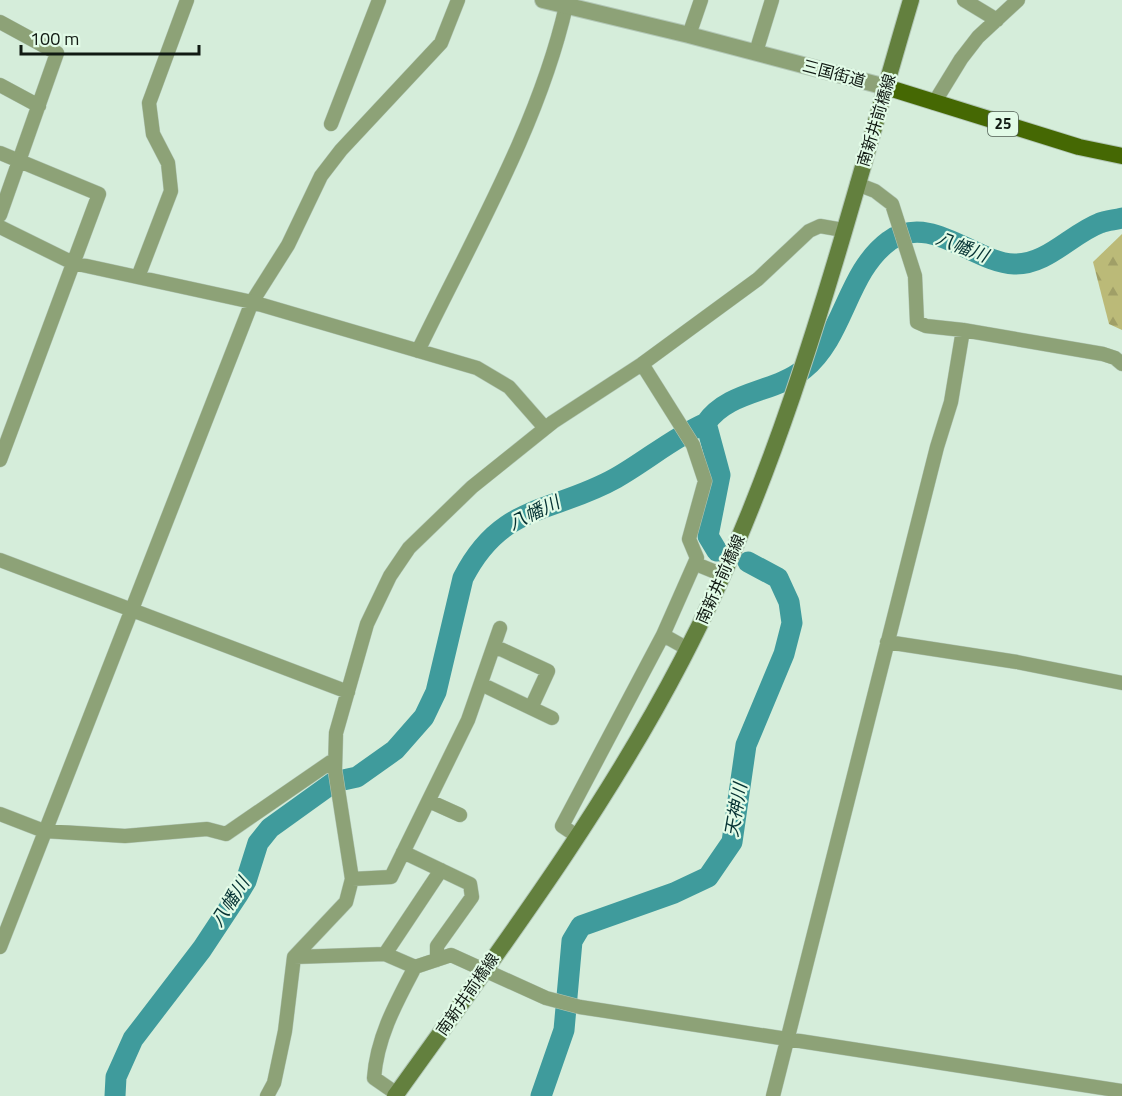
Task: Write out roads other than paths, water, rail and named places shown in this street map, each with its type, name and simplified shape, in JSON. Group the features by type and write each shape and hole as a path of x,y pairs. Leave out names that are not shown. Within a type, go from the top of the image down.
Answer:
{"main road":[{"name":"南新井前橋線","path":"396,1095 577,836 630,753 688,649 763,481 791,405 912,0"},
{"name":"三国街道","path":"886,87 1079,147 1122,156"}],"street":[{"path":"138,277 171,191 168,163 153,134 149,104 188,0"},
{"path":"331,124 379,0"},
{"path":"0,947 252,302 288,245 321,176 341,150 441,43 458,0"},
{"name":"三国街道","path":"543,0 577,5 886,87"},
{"path":"689,35 701,0"},
{"path":"756,52 772,0"},
{"path":"964,0 997,20"},
{"path":"934,103 961,59 978,37 1018,0"},
{"path":"418,351 533,111 557,48 577,5"},
{"path":"0,22 57,53 0,215"},
{"path":"0,85 39,106"},
{"path":"0,153 99,194 0,460"},
{"path":"857,184 875,191 892,204 915,276 917,322 926,326 963,330 1103,354 1115,358 1122,364"},
{"path":"267,1096 274,1083 285,1032 294,957 346,902 352,879 335,764 336,733 377,599 409,548 464,495 545,428 642,363 758,279 809,231 820,226 843,230"},
{"path":"0,227 73,263 252,302 477,368 510,387 545,428"},
{"path":"773,1096 937,447 951,402 963,330"},
{"path":"577,836 562,825 663,635 698,558 689,539 705,481 693,445 642,363"},
{"path":"0,560 348,692"},
{"path":"696,564 723,574"},
{"path":"352,879 391,877 468,720 500,628"},
{"path":"663,635 688,649"},
{"path":"887,642 1017,662 1122,682"},
{"path":"494,646 548,670 531,708"},
{"path":"481,684 552,718"},
{"path":"0,814 44,831 125,836 207,829 225,834 335,764"},
{"path":"429,801 460,815"},
{"path":"403,852 471,884 472,897 437,946 437,960"},
{"path":"385,954 441,870"},
{"path":"294,957 385,954 415,967 451,955 546,998 579,1007 1122,1091"},
{"path":"396,1095 374,1078 375,1065 387,1018 415,967"}],"waterway":[{"name":"八幡川","path":"115,1096 116,1077 133,1039 202,949 237,896 246,881 258,843 270,828 334,782 357,777 395,750 424,717 436,692 463,578 478,553 494,535 530,513 593,490 616,478 706,423 727,404 780,383 804,369 829,339 863,270 889,241 905,234 920,232 952,241 999,262 1026,263 1048,254 1089,228 1102,222 1122,218"},
{"name":"天神川","path":"706,423 720,475 708,536 717,551"},
{"name":"天神川","path":"541,1096 564,1030 572,941 581,926 674,893 708,877 732,842 746,745 784,654 792,623 789,602 778,578 748,562"}]}
